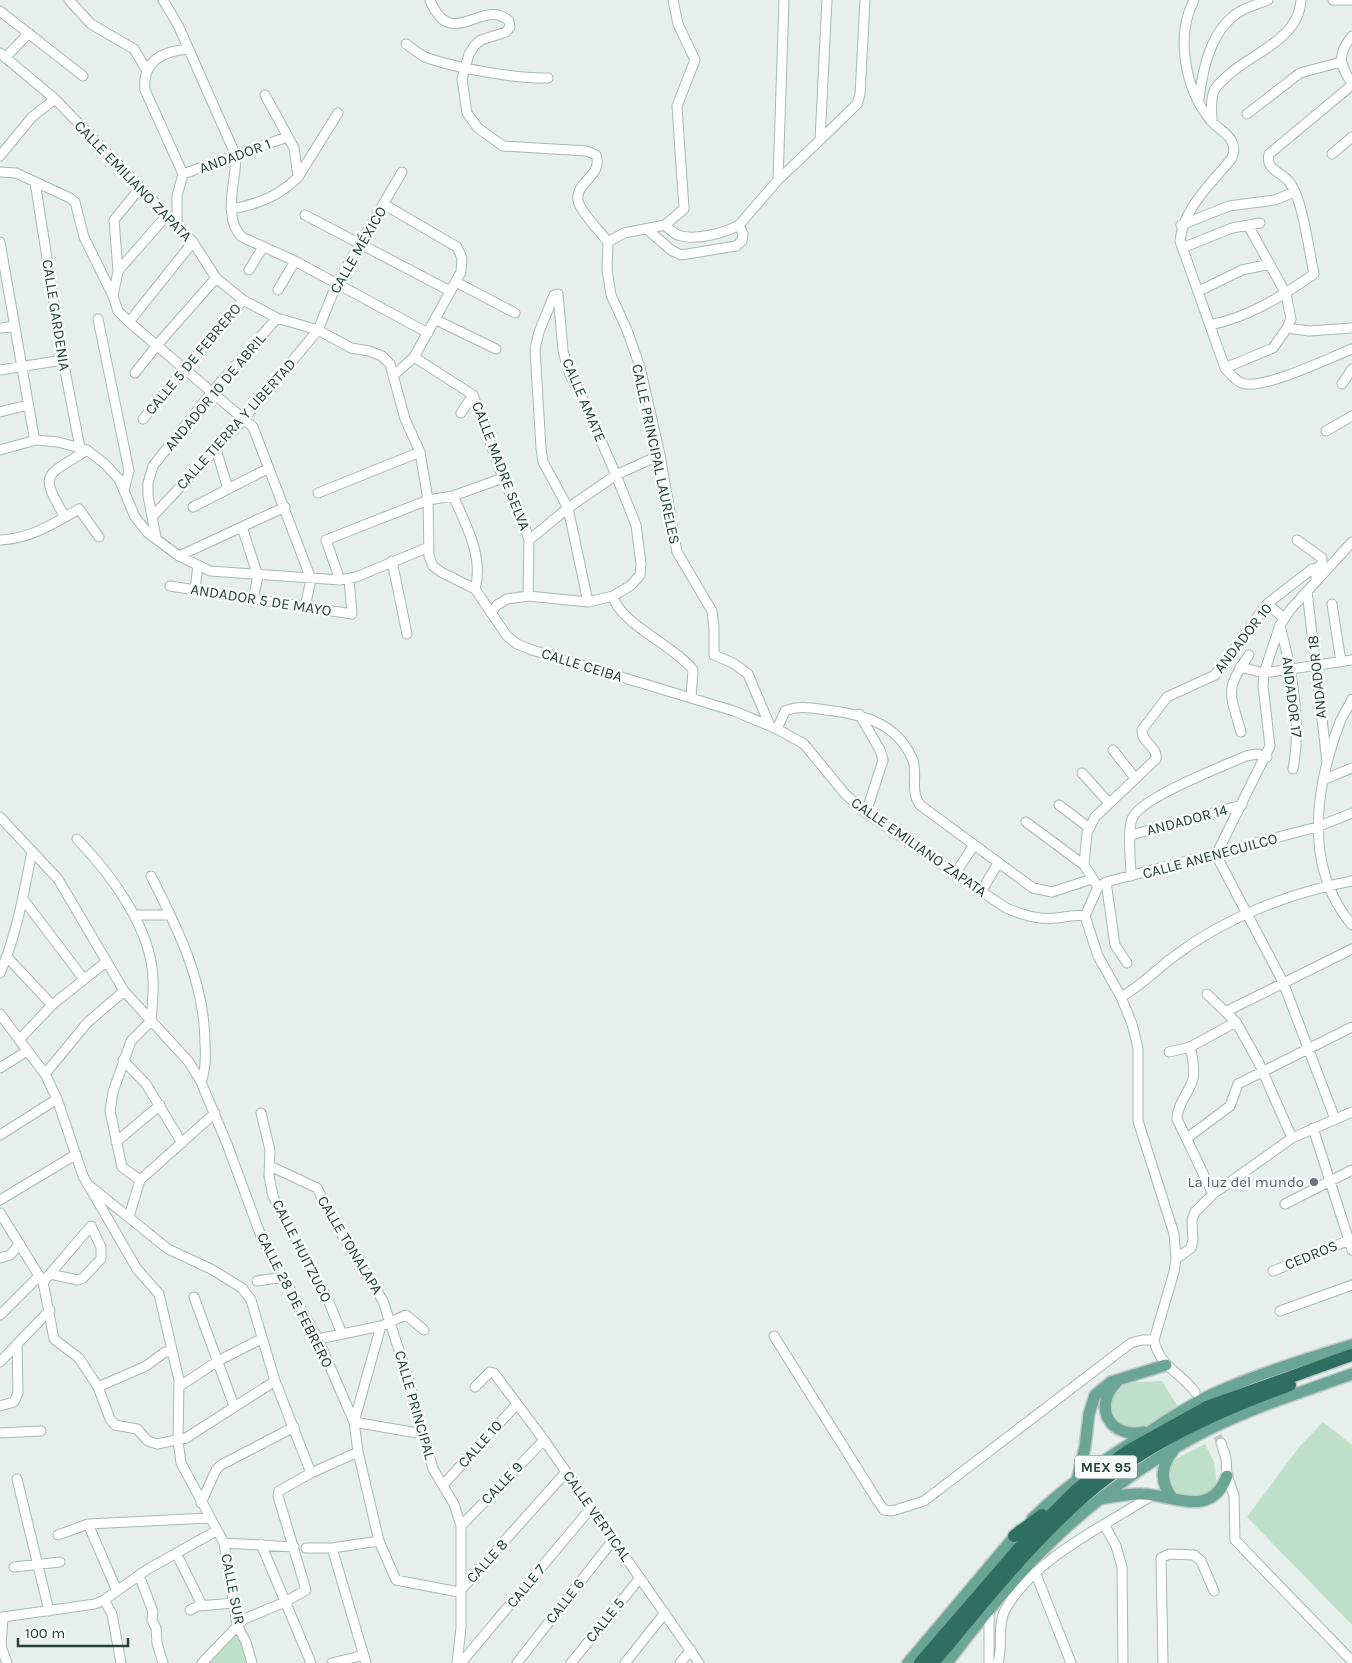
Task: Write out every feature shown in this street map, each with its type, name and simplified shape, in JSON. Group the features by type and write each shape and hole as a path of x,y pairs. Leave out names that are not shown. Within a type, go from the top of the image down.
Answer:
{"highway":[{"name":"MEX 95","path":"920,1663 1077,1485 1126,1452 1206,1407 1352,1356"},
{"name":"MEX 95","path":"934,1663 1044,1534 1088,1493 1132,1461 1170,1437 1216,1414 1262,1395 1352,1364"},
{"path":"1014,1536 1077,1485"}],"main road":[{"path":"1077,1485 1107,1458 1188,1406 1300,1361 1352,1345"},
{"path":"1077,1485 1085,1447 1089,1414 1095,1395 1111,1382 1122,1377 1166,1365"},
{"path":"948,1663 989,1608 1040,1551 1097,1499 1195,1436 1261,1406 1352,1374"},
{"path":"1122,1377 1108,1393 1105,1409 1108,1418 1122,1432 1132,1434 1150,1431"},
{"path":"1173,1499 1164,1485 1163,1470 1164,1462 1176,1448"},
{"path":"1097,1499 1130,1494 1153,1495 1191,1502 1209,1499 1222,1489 1227,1476"},
{"path":"908,1663 1014,1536"}],"street":[{"path":"69,0 91,24 134,49 147,71"},
{"path":"163,0 188,49 236,156 231,209 236,231 262,247 295,261 428,333"},
{"path":"430,0 439,15 447,23 457,24 482,14 494,12 503,15 509,21 510,27 506,32 493,35 475,45 465,66 462,90 467,113 478,128 503,146 587,150 596,156 598,162 597,169 581,187 578,195 580,204 608,242 624,233 665,225 684,209 678,106 696,60 678,24 673,0"},
{"path":"778,180 784,0"},
{"path":"820,140 828,0"},
{"path":"665,225 680,236 694,237 722,232 739,225 778,180 857,104 860,95 865,0"},
{"path":"1194,0 1187,13 1184,50 1188,73 1199,101 1212,121 1231,139 1235,150 1232,158 1187,214 1181,225 1180,241 1225,368 1236,380 1243,384 1278,379 1352,349"},
{"path":"1199,101 1202,75 1209,53 1223,28 1236,14 1268,0"},
{"path":"1212,121 1214,89 1231,72 1275,43 1291,27 1301,7 1301,0"},
{"path":"1334,0 1352,0"},
{"path":"0,11 83,76"},
{"path":"3,55 28,33"},
{"path":"1210,325 1243,316 1286,294 1314,274 1302,215 1290,182 1270,168 1268,160 1269,154 1352,84 1341,62 1342,53 1352,36"},
{"path":"406,44 424,56 465,66 529,79 548,78"},
{"path":"177,225 177,196 183,174 145,90 147,71 162,54 188,49"},
{"name":"CALLE EMILIANO ZAPATA","path":"3,55 55,99 193,242 216,278 243,300 277,318 318,330 351,348 369,351 382,356 390,364 405,419 420,452 428,500 429,547"},
{"path":"1247,114 1300,73 1341,62"},
{"path":"265,96 297,158 298,177"},
{"path":"0,156 32,117 55,99"},
{"path":"231,209 264,201 290,185 298,177 338,113"},
{"name":"ANDADOR 1","path":"183,174 287,137"},
{"path":"1332,154 1352,137"},
{"path":"0,172 16,173 75,202 84,237 113,296 118,311 244,419 258,435 310,580 305,607"},
{"name":"CALLE MÉXICO","path":"318,330 337,283 361,245 402,172"},
{"name":"CALLE GARDENIA","path":"35,182 63,360 83,449"},
{"path":"113,296 118,272 114,220 140,188"},
{"path":"1181,225 1229,206 1275,200 1294,192"},
{"path":"384,205 457,247 462,258 461,272 436,320 414,357 394,375"},
{"path":"118,272 167,215"},
{"path":"305,215 450,291"},
{"path":"1182,248 1232,228 1260,223"},
{"path":"647,229 671,250 681,254 688,254 736,246 742,241 743,234 739,225"},
{"path":"1225,368 1272,348 1288,328 1291,312 1286,294 1248,225"},
{"path":"671,250 680,236"},
{"path":"0,242 28,405 36,440"},
{"path":"129,322 193,242"},
{"name":"CALLE PRINCIPAL LAURELES","path":"608,242 607,270 611,295 627,330 640,367 660,454 677,552 712,611 714,655 733,663 748,674 774,727"},
{"path":"249,270 262,247"},
{"path":"278,290 295,261"},
{"path":"1198,290 1242,270 1270,264"},
{"path":"136,373 157,345 216,278"},
{"path":"456,282 515,313"},
{"name":"CALLE AMATE","path":"568,508 544,462 537,394 535,349 539,332 554,295 558,294 563,351 570,375 580,393 636,525 641,564 640,575 630,586 613,596"},
{"name":"CALLE 5 DE FEBRERO","path":"143,419 243,300"},
{"name":"ANDADOR 10 DE ABRIL","path":"152,517 148,496 148,483 153,466 212,392 277,318"},
{"path":"98,319 129,471 124,490"},
{"path":"436,320 496,350"},
{"path":"0,328 14,326"},
{"path":"1288,328 1309,330 1352,328"},
{"name":"CALLE TIERRA Y LIBERTAD","path":"152,517 244,419 318,330"},
{"path":"414,357 473,395 462,413"},
{"path":"0,370 63,360"},
{"path":"1342,384 1352,369"},
{"name":"CALLE MADRE SELVA","path":"473,395 503,478 524,524 529,540 528,596"},
{"path":"0,412 28,405"},
{"path":"1326,431 1352,416"},
{"path":"0,450 36,440 58,442 83,449 105,464 119,480 135,517 148,533 156,537 179,556 210,571 310,580 344,580 429,547"},
{"path":"65,517 50,492 47,483 51,473 83,449"},
{"path":"216,449 228,489"},
{"path":"318,493 420,452"},
{"path":"529,540 568,508 616,475 660,454"},
{"path":"193,507 269,468"},
{"path":"344,580 326,540 428,500 453,496 503,478"},
{"path":"453,496 472,542 477,576 475,589"},
{"path":"179,556 285,508"},
{"path":"568,508 588,602"},
{"path":"0,549 3,540 25,537 46,528 79,509 99,537"},
{"path":"152,517 156,537"},
{"path":"242,527 258,576 253,599"},
{"path":"1297,540 1322,558 1322,564 1316,569 1316,581"},
{"path":"1335,1119 1283,982 1216,855 1267,757 1270,746 1270,733 1263,686 1264,673 1282,622 1307,591 1352,542"},
{"name":"CALLE CEIBA","path":"429,547 433,566 475,589 507,636 517,644 734,711 774,727"},
{"path":"392,561 407,634"},
{"path":"195,590 198,565"},
{"name":"ANDADOR 10","path":"1136,778 1156,759 1157,755 1142,735 1142,730 1167,697 1215,675 1267,604 1304,573 1312,568 1316,569"},
{"name":"ANDADOR 5 DE MAYO","path":"170,586 352,614 344,580"},
{"name":"ANDADOR 18","path":"1307,591 1327,764"},
{"path":"491,613 496,605 507,599 528,596 588,602 613,596 615,604 640,628 684,658 693,670 691,698"},
{"path":"1267,604 1282,622"},
{"path":"1332,604 1341,662"},
{"name":"ANDADOR 17","path":"1282,622 1298,745 1293,769"},
{"path":"1241,732 1230,690 1240,667 1249,655"},
{"path":"1240,667 1264,673 1352,660"},
{"path":"1352,698 1341,720 1327,764 1316,827 1328,886 1342,913 1352,925"},
{"path":"774,727 785,711 793,708 859,714 883,725 902,742 913,758 914,798 920,805 998,863 1033,888 1043,892 1052,892 1092,879"},
{"path":"859,714 880,750 883,760 866,813"},
{"name":"CALLE EMILIANO ZAPATA","path":"774,727 804,744 845,794 866,813 882,821 1006,908 1026,917 1051,919 1077,915 1085,916"},
{"path":"1084,865 1088,827 1109,803 1136,778 1113,750"},
{"path":"1131,876 1133,816 1156,798 1182,784 1246,756 1257,754 1267,757"},
{"path":"1323,780 1352,768"},
{"path":"1082,773 1109,803"},
{"path":"1060,805 1088,827"},
{"name":"ANDADOR 14","path":"1131,834 1242,805"},
{"name":"CALLE ANENECUILCO","path":"1102,885 1316,827 1352,813"},
{"name":"CALLE 28 DE FEBRERO","path":"0,817 58,879 124,991 189,1062 201,1082 215,1113 262,1239 318,1338 354,1422 358,1452 379,1541"},
{"path":"1026,822 1084,865 1092,879 1102,885 1115,945 1127,964"},
{"path":"77,839 102,864 134,915 150,956 153,978 151,1020 131,1042 123,1060 110,1111 122,1167 140,1180"},
{"path":"955,874 974,845"},
{"path":"0,973 7,957 32,852"},
{"path":"981,892 998,863"},
{"path":"151,876 170,915 196,979 205,1016 206,1065 201,1082"},
{"path":"1121,997 1147,981 1175,955 1237,917 1328,886 1352,881"},
{"path":"1102,885 1085,916 1098,956 1121,997 1132,1024 1138,1048 1138,1121 1174,1234 1176,1259 1169,1293 1154,1340 1160,1358 1181,1376 1195,1392"},
{"path":"22,899 83,978"},
{"path":"134,915 170,915"},
{"path":"1228,1011 1352,949"},
{"path":"7,957 52,1004"},
{"path":"20,1040 52,1004 106,962"},
{"path":"45,1074 87,1023 124,991"},
{"path":"1207,994 1228,1011 1236,1022 1263,1071 1292,1138"},
{"path":"0,1014 45,1074 57,1099 75,1155 87,1184 137,1268 159,1294 180,1386 178,1441 180,1463 216,1532 224,1543 294,1547"},
{"path":"1169,1052 1190,1047 1236,1022"},
{"path":"1187,1138 1230,1106 1238,1084 1352,1027"},
{"path":"1190,1047 1194,1064 1193,1078 1177,1112 1177,1119 1213,1194"},
{"path":"0,1068 28,1051"},
{"path":"123,1060 146,1084 182,1143"},
{"path":"0,1135 57,1099"},
{"path":"116,1142 160,1105"},
{"path":"1176,1259 1191,1248 1193,1240 1192,1220 1195,1212 1213,1194 1292,1138 1352,1112"},
{"path":"129,1217 140,1180 215,1113"},
{"name":"CALLE HUITZUCO","path":"261,1113 270,1150 269,1176 273,1196 328,1300 342,1334"},
{"path":"1313,1128 1352,1250"},
{"path":"0,1200 75,1155"},
{"name":"CALLE TONALAPA","path":"270,1166 316,1188 339,1230 383,1301 390,1322"},
{"path":"1285,1204 1352,1170"},
{"path":"87,1184 168,1249 211,1269 242,1288 250,1300 275,1381 311,1473"},
{"path":"0,1213 41,1279 50,1310 54,1339 79,1358 98,1388 110,1419 115,1425 136,1429 148,1441 157,1444 178,1441 186,1438 275,1381"},
{"path":"0,1315 41,1279 50,1274 91,1226 101,1247 100,1259 83,1278 78,1280 50,1274"},
{"name":"CEDROS","path":"1273,1271 1350,1240"},
{"path":"0,1258 10,1255 20,1244"},
{"path":"257,1281 284,1276"},
{"path":"1280,1311 1352,1285"},
{"path":"194,1297 234,1406"},
{"path":"0,1361 50,1310"},
{"path":"318,1338 381,1326 408,1315 424,1330"},
{"name":"CALLE PRINCIPAL","path":"390,1322 433,1468 454,1504 461,1526 459,1663"},
{"path":"381,1326 354,1422 424,1434"},
{"path":"774,1336 884,1510 892,1510 924,1501 1131,1343 1142,1340 1154,1340"},
{"path":"180,1386 218,1361 261,1339"},
{"path":"0,1406 14,1402 18,1393 17,1344"},
{"path":"98,1388 146,1366 165,1352 172,1351"},
{"name":"CALLE VERTICAL","path":"475,1387 492,1371 544,1440 699,1663"},
{"name":"CALLE 10","path":"443,1485 517,1404"},
{"path":"201,1503 216,1470 221,1465 294,1427"},
{"path":"0,1433 42,1431"},
{"name":"CALLE 9","path":"461,1526 544,1440"},
{"path":"1221,1443 1226,1458 1227,1476 1234,1495 1235,1540 1352,1661"},
{"path":"202,1663 238,1624 306,1590 278,1496 279,1491 311,1473 358,1452"},
{"name":"CALLE 8","path":"379,1541 396,1580 459,1592 566,1472"},
{"path":"16,1479 49,1610"},
{"path":"998,1663 1005,1610 1035,1572 1153,1495"},
{"name":"CALLE 7","path":"459,1663 591,1508"},
{"path":"58,1535 88,1524 209,1518"},
{"path":"88,1524 117,1591"},
{"path":"1105,1526 1116,1546 1122,1567 1123,1663"},
{"path":"7,1663 1,1646 4,1617 104,1600 176,1553 216,1532"},
{"name":"CALLE 6","path":"517,1663 613,1540"},
{"path":"306,1548 332,1548 379,1541"},
{"name":"CALLE SUR","path":"224,1543 238,1624 252,1663"},
{"path":"261,1544 311,1663"},
{"path":"332,1548 365,1659 332,1663"},
{"path":"176,1553 202,1605"},
{"path":"1163,1663 1161,1558 1169,1554 1194,1555 1201,1561 1214,1591"},
{"path":"14,1567 60,1562"},
{"path":"1035,1572 1071,1663"},
{"path":"140,1575 153,1612 152,1620 156,1628 157,1643 163,1663"},
{"name":"CALLE 5","path":"571,1663 640,1578"},
{"path":"104,1600 112,1614 121,1663"},
{"path":"190,1610 202,1605 234,1603"},
{"path":"989,1608 989,1663"},
{"path":"625,1663 665,1614"},
{"path":"680,1663 691,1650"}],"green space":[{"path":"1162,1381 1178,1407 1138,1429 1130,1429 1117,1421 1112,1407 1112,1400 1120,1387 1135,1382"},
{"path":"1323,1422 1352,1445 1352,1625 1247,1517 1300,1446"},
{"path":"1205,1444 1214,1462 1217,1485 1198,1498 1189,1499 1182,1497 1172,1485 1172,1461"},
{"path":"237,1628 249,1663 206,1663"}],"tunnel":[{"path":"1211,1424 1221,1443"}],"place":[{"name":"La luz del mundo","path":"1314,1182"}]}
